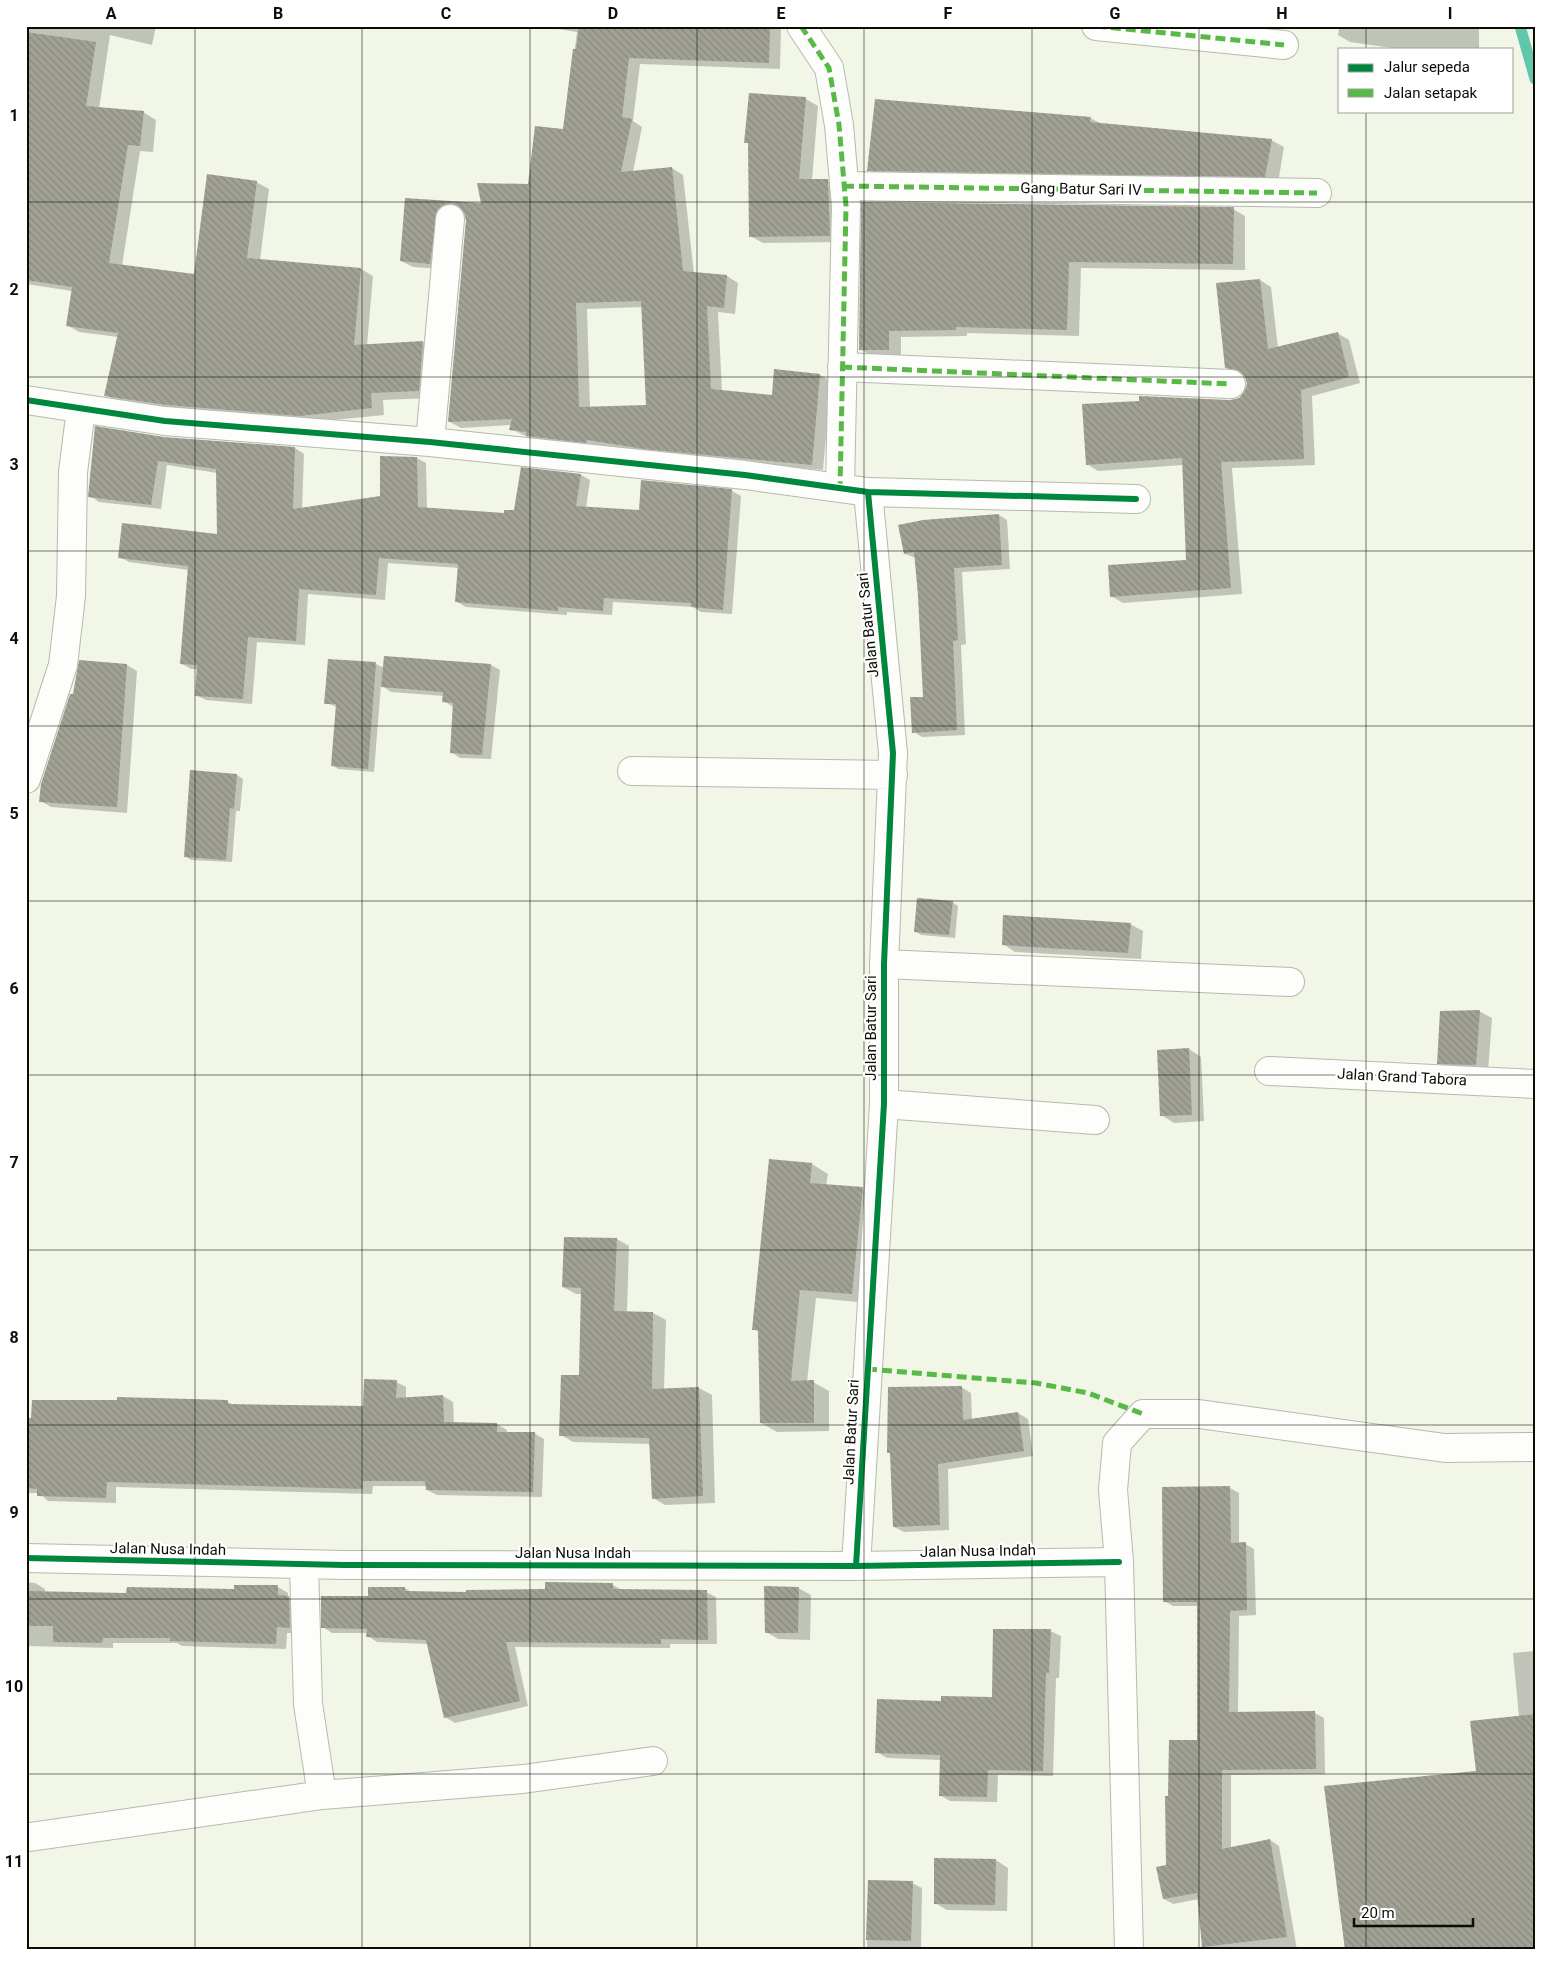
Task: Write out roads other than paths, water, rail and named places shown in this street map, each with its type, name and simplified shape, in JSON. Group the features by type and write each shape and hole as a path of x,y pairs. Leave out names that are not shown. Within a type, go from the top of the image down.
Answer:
{"street":[{"path":"801,26 829,68 839,125 844,186 840,488"},
{"path":"1096,26 1284,45"},
{"name":"Gang Batur Sari IV","path":"844,186 1317,193"},
{"path":"430,442 450,219"},
{"path":"842,367 1231,384"},
{"path":"26,400 165,421 430,442 745,475 868,492 1136,499"},
{"path":"26,779 63,665 71,596 73,472 81,408"},
{"name":"Jalan Batur Sari","path":"856,1566 884,1104 884,964 893,775 893,753 868,492"},
{"path":"632,771 893,775"},
{"path":"884,964 1290,982"},
{"name":"Jalan Grand Tabora","path":"1270,1071 1535,1084"},
{"path":"884,1104 1095,1120"},
{"path":"1129,1950 1119,1562 1113,1490 1117,1443 1143,1414 1199,1414 1444,1448 1535,1447"},
{"name":"Jalan Nusa Indah","path":"26,1558 304,1565 856,1566 1119,1562"},
{"path":"304,1565 308,1704 322,1795"},
{"path":"30,1837 322,1795 523,1779 653,1761"}],"waterway":[{"path":"1520,26 1535,79"}]}
